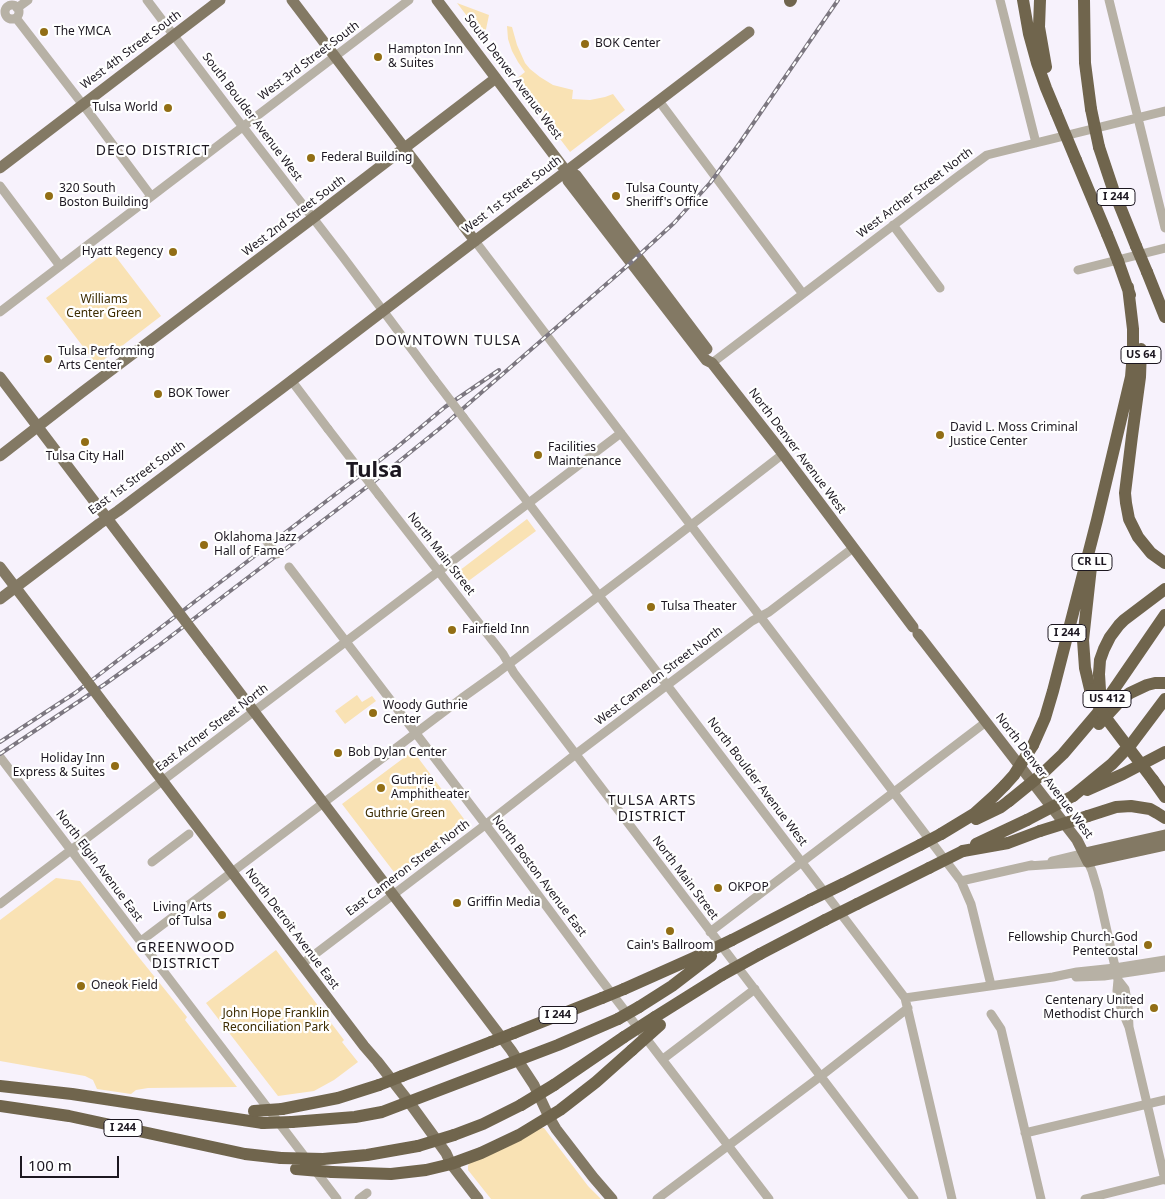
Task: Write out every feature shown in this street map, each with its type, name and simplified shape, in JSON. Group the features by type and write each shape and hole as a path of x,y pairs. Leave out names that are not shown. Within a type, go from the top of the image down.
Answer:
{"highway":[{"name":"I 244","path":"0,1086 72,1094 142,1105 217,1112 282,1109 338,1098 379,1085 491,1042 709,954 732,940 941,834 974,814 1005,785 1014,775 1033,745 1049,705 1111,462 1131,377 1133,353 1128,287 1042,76 1033,47 1023,0"},
{"path":"1040,0 1039,27 1054,106"},
{"name":"I 244","path":"1084,0 1086,63 1091,110 1099,147 1113,189 1162,304 1165,317"},
{"name":"US 64","path":"1128,287 1139,328 1141,353 1140,377 1125,493 1126,503 1129,519 1138,537 1150,553 1165,563"},
{"name":"CR LL","path":"1097,520 1082,640 1085,668 1090,689 1103,714 1165,797"},
{"path":"1115,730 1101,697 1100,660 1110,637 1119,625 1165,589"},
{"name":"US 412","path":"941,834 1001,807 1041,775 1067,749 1097,714 1165,615"},
{"path":"1041,775 1070,753 1124,698 1138,688 1160,683"},
{"path":"1073,796 1112,764 1132,743 1165,699"},
{"name":"I 244","path":"0,1106 69,1116 245,1154 281,1158 323,1159 367,1155 418,1146 483,1124 521,1105 624,1037 657,1021 706,984 760,954 1073,796 1123,774 1165,752"},
{"path":"963,851 1008,843 1040,831 1116,808 1142,807 1161,815"},
{"path":"142,1105 263,1122 355,1118 382,1112 565,1042 618,1019 672,986 709,954"},
{"path":"245,1154 296,1169 332,1172 390,1174 426,1170 451,1164 505,1142 549,1117 596,1082 632,1050 657,1021"}],"main road":[{"name":"West 4th Street South","path":"0,168 220,0"},
{"path":"292,0 475,240"},
{"name":"South Denver Avenue West","path":"437,0 566,171 568,181 592,204"},
{"name":"West 1st Street South","path":"291,380 749,32"},
{"name":"West 2nd Street South","path":"0,456 496,78"},
{"name":"North Denver Avenue West","path":"592,204 706,360 712,363 783,454 1077,840 1086,858"},
{"path":"0,377 394,894 518,1060 534,1085 556,1129 612,1199"},
{"name":"East 1st Street South","path":"0,599 291,380"},
{"name":"North Detroit Avenue East","path":"0,567 358,1038 410,1102 446,1153 451,1164 478,1199"},
{"path":"1086,858 1165,835"},
{"path":"1086,858 1165,845"}],"street":[{"path":"28,0 8,12 83,105 151,196"},
{"name":"South Boulder Avenue West","path":"147,0 463,417"},
{"name":"West 3rd Street South","path":"0,312 409,0"},
{"path":"1000,0 1036,142"},
{"path":"1109,0 1165,228"},
{"path":"659,101 803,294"},
{"name":"West Archer Street North","path":"712,363 987,155 1165,111"},
{"path":"0,186 60,266"},
{"path":"892,225 940,288"},
{"path":"475,240 962,881 973,912 990,985"},
{"path":"1078,270 1165,248"},
{"name":"North Main Street","path":"291,380 503,654 514,673 914,1199"},
{"name":"North Boulder Avenue West","path":"463,417 905,998 952,1199"},
{"path":"438,572 621,432"},
{"path":"141,941 509,664 783,454"},
{"path":"264,538 277,554"},
{"name":"West Cameron Street North","path":"576,754 752,621 770,611 853,548"},
{"name":"North Boston Avenue East","path":"289,566 769,1199"},
{"name":"East Archer Street North","path":"0,904 438,572"},
{"path":"710,932 986,722"},
{"name":"East Cameron Street North","path":"302,964 576,754"},
{"name":"North Elgin Avenue East","path":"2,760 337,1199"},
{"path":"152,862 189,834"},
{"path":"962,881 1028,866 1086,858"},
{"name":"North Denver Avenue West","path":"1086,858 1098,891 1117,974 1117,991 1121,1008 1129,1027 1165,1180"},
{"path":"1117,974 1165,960"},
{"path":"905,998 1053,977 1104,976 1165,967"},
{"path":"663,1059 755,989"},
{"path":"657,1199 908,1008"},
{"path":"991,1014 1001,1029 1040,1199"},
{"path":"1025,1133 1165,1100"},
{"path":"1085,1199 1165,1180"},
{"path":"359,1199 367,1193"}],"green space":[{"path":"457,3 489,15 485,34 480,33"},
{"path":"507,26 512,27 525,63 540,77 553,85 573,90 572,99 590,100 613,94 625,110 570,152 515,80 525,72 512,51 508,39"},
{"name":"Williams Center Green","path":"110,249 161,316 97,365 46,298"},
{"path":"527,519 536,531 463,585 455,574"},
{"path":"357,695 362,702 372,696 376,701 345,724 335,711"},
{"name":"Guthrie Green","path":"413,751 467,823 397,876 342,804"},
{"name":"Oneok Field","path":"56,878 80,881 187,1017 185,1020 237,1087 148,1088 136,1090 131,1094 97,1089 93,1080 85,1076 0,1061 0,920"},
{"name":"John Hope Franklin Reconciliation Park","path":"276,950 344,1040 342,1042 358,1062 334,1080 314,1091 278,1096 206,1003"},
{"path":"538,1128 544,1128 588,1186 601,1199 491,1199 468,1170 469,1163"}],"railway":[{"path":"0,754 158,646 376,480 444,425 626,267 674,223 710,183 838,0"},
{"path":"0,742 75,693 396,448 445,407 499,370"}],"place":[{"name":"The YMCA","path":"44,32"},
{"name":"BOK Center","path":"585,44"},
{"name":"Hampton Inn & Suites","path":"378,57"},
{"name":"Tulsa World","path":"168,108"},
{"name":"Federal Building","path":"311,158"},
{"name":"320 South Boston Building","path":"49,196"},
{"name":"Tulsa County Sheriff's Office","path":"616,196"},
{"name":"Hyatt Regency","path":"173,252"},
{"name":"Tulsa Performing Arts Center","path":"48,359"},
{"name":"BOK Tower","path":"158,394"},
{"name":"David L. Moss Criminal Justice Center","path":"940,435"},
{"name":"Tulsa City Hall","path":"85,442"},
{"name":"Facilities Maintenance","path":"538,455"},
{"name":"Oklahoma Jazz Hall of Fame","path":"204,545"},
{"name":"Tulsa Theater","path":"651,607"},
{"name":"Fairfield Inn","path":"452,630"},
{"name":"Woody Guthrie Center","path":"373,713"},
{"name":"Bob Dylan Center","path":"338,753"},
{"name":"Holiday Inn Express & Suites","path":"115,766"},
{"name":"Guthrie Amphitheater","path":"381,788"},
{"name":"OKPOP","path":"718,888"},
{"name":"Griffin Media","path":"457,903"},
{"name":"Living Arts of Tulsa","path":"222,915"},
{"name":"Cain's Ballroom","path":"670,931"},
{"name":"Fellowship Church-God Pentecostal","path":"1148,945"},
{"name":"Oneok Field","path":"81,986"},
{"name":"Centenary United Methodist Church","path":"1154,1008"}],"district":[{"name":"DECO DISTRICT","path":"153,151"},
{"name":"DOWNTOWN TULSA","path":"448,341"},
{"name":"Tulsa","path":"374,471"},
{"name":"TULSA ARTS DISTRICT","path":"652,810"},
{"name":"GREENWOOD DISTRICT","path":"186,956"}]}
